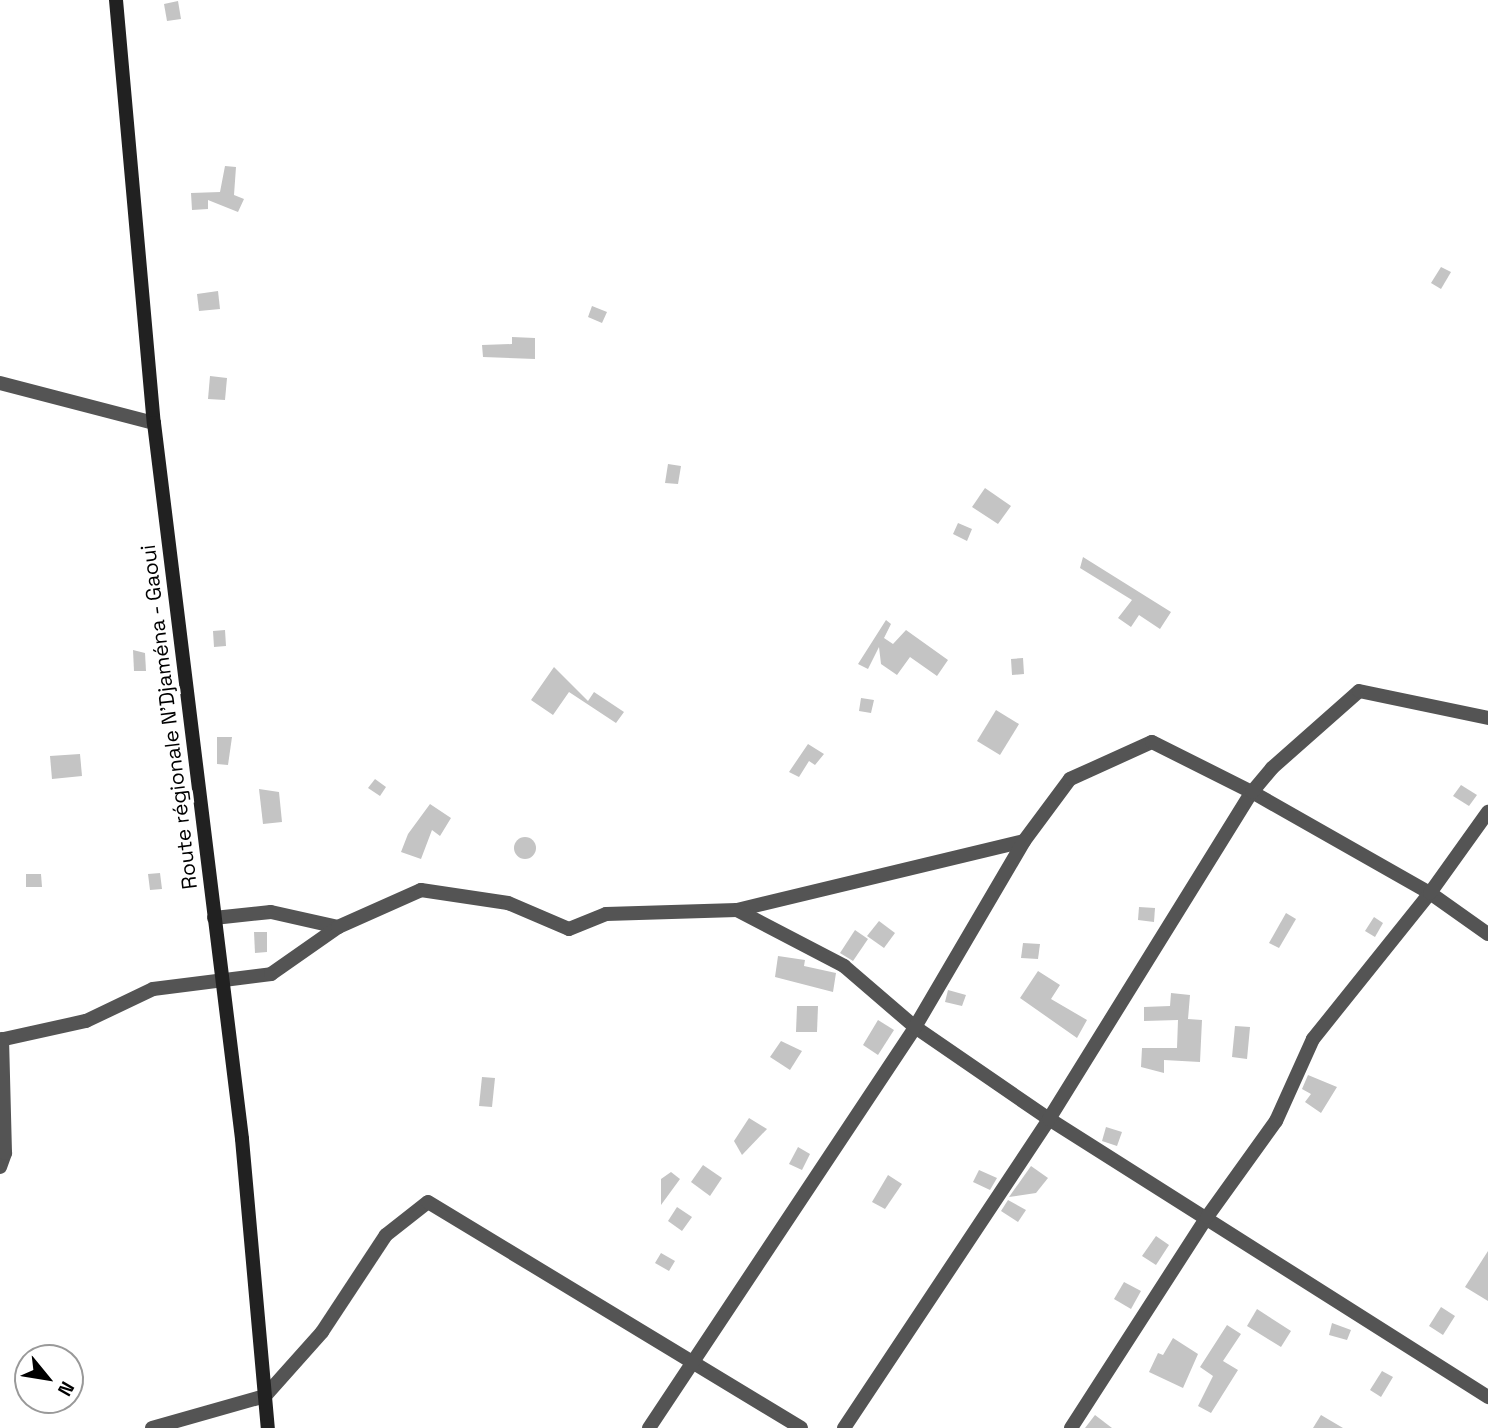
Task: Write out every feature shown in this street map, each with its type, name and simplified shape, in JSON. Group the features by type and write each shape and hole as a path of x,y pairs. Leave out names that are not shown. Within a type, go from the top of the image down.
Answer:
{"street":[{"name":"Route régionale N'Djaména - Gaoui","path":"116,0 155,423 242,1139 268,1428"},
{"path":"0,383 155,423"},
{"path":"844,1428 1049,1119 1252,792 1272,768 1359,691 1488,718"},
{"path":"649,1428 915,1027 1024,841 1070,779 1152,742 1252,792 1430,893 1488,934"},
{"path":"1071,1428 1207,1217 1276,1121 1313,1038 1430,893 1488,812"},
{"path":"0,1167 5,1153 1,1039 86,1021 153,989 221,978 271,974 338,927 421,890 508,903 569,929 606,914 737,910 1024,841"},
{"path":"737,910 844,966 915,1027 1049,1119 1488,1396"},
{"path":"214,918 271,912 338,927"},
{"path":"152,1428 265,1396 322,1332 386,1235 428,1202 801,1428"}],"building":[{"path":"178,1 181,19 167,21 164,4"},
{"path":"225,166 236,167 234,195 244,199 238,212 208,200 208,209 192,210 191,193 220,192"},
{"path":"1441,267 1451,272 1441,289 1431,283"},
{"path":"218,291 220,309 199,311 197,294"},
{"path":"592,306 607,312 602,323 588,317"},
{"path":"512,337 535,338 535,359 483,357 482,345 512,344"},
{"path":"210,376 227,378 225,400 208,399"},
{"path":"668,464 681,466 678,484 665,483"},
{"path":"985,488 1011,506 998,524 972,507"},
{"path":"958,523 972,529 967,541 953,534"},
{"path":"1083,557 1171,612 1160,629 1139,615 1131,627 1118,618 1132,600 1080,568"},
{"path":"886,620 891,624 884,638 893,644 906,630 948,660 937,676 910,657 897,675 881,664 879,647 868,669 858,664"},
{"path":"225,630 226,646 214,647 213,631"},
{"path":"133,650 145,653 146,671 134,671"},
{"path":"1023,658 1024,674 1012,675 1011,659"},
{"path":"554,667 588,701 594,692 624,712 616,723 569,692 553,715 531,700"},
{"path":"861,698 874,700 871,713 859,711"},
{"path":"996,710 1019,724 1000,755 977,741"},
{"path":"217,737 232,737 228,765 217,764"},
{"path":"808,744 824,754 815,765 809,761 799,777 789,772"},
{"path":"80,754 82,776 52,779 50,756"},
{"path":"375,779 386,787 380,796 368,788"},
{"path":"1461,785 1477,795 1469,806 1453,796"},
{"path":"259,789 279,792 282,822 263,824"},
{"path":"430,804 451,818 440,836 432,830 421,859 401,852 408,834"},
{"path":"525,837 533,840 536,848 533,856 525,859 517,856 514,848 517,840"},
{"path":"160,873 162,889 150,890 148,874"},
{"path":"26,874 41,874 42,887 26,887"},
{"path":"1139,907 1155,908 1154,922 1138,920"},
{"path":"1286,913 1296,919 1279,948 1269,943"},
{"path":"1374,917 1383,923 1375,937 1365,931"},
{"path":"879,921 895,933 884,948 867,936"},
{"path":"855,930 868,939 853,961 840,953"},
{"path":"254,932 267,932 267,952 255,953"},
{"path":"1023,943 1040,944 1038,959 1021,958"},
{"path":"778,956 805,960 804,966 836,973 833,992 775,977"},
{"path":"1038,971 1060,985 1051,999 1087,1020 1077,1038 1020,998"},
{"path":"948,990 966,995 962,1006 945,1002"},
{"path":"1171,993 1190,995 1188,1019 1202,1020 1200,1062 1164,1060 1164,1073 1141,1067 1142,1048 1177,1048 1178,1020 1144,1021 1144,1007 1170,1006"},
{"path":"797,1006 818,1006 817,1032 796,1032"},
{"path":"878,1020 894,1030 878,1055 863,1045"},
{"path":"1235,1026 1250,1027 1247,1059 1232,1057"},
{"path":"781,1041 802,1051 790,1070 770,1057"},
{"path":"1308,1075 1337,1087 1321,1113 1305,1102 1311,1094 1302,1089"},
{"path":"482,1077 495,1078 492,1107 479,1106"},
{"path":"749,1118 767,1129 742,1155 734,1141"},
{"path":"1106,1127 1122,1132 1117,1146 1102,1141"},
{"path":"798,1147 810,1154 802,1170 789,1164"},
{"path":"703,1165 722,1178 710,1196 691,1182"},
{"path":"1031,1166 1048,1178 1036,1193 1009,1197"},
{"path":"979,1170 997,1178 990,1190 973,1182"},
{"path":"671,1172 680,1179 661,1205 661,1179"},
{"path":"888,1175 902,1184 885,1209 872,1202"},
{"path":"1008,1200 1026,1210 1018,1222 1001,1211"},
{"path":"677,1207 692,1217 682,1231 668,1221"},
{"path":"1156,1236 1169,1245 1156,1265 1142,1256"},
{"path":"1488,1251 1488,1301 1465,1287"},
{"path":"661,1253 675,1261 669,1271 655,1263"},
{"path":"1124,1282 1141,1291 1131,1309 1114,1299"},
{"path":"1441,1307 1455,1316 1443,1335 1429,1326"},
{"path":"1257,1309 1291,1331 1281,1347 1247,1326"},
{"path":"1332,1323 1351,1330 1347,1340 1329,1335"},
{"path":"1227,1325 1241,1334 1223,1361 1238,1370 1211,1413 1198,1406 1213,1376 1200,1367"},
{"path":"1173,1338 1198,1354 1183,1388 1149,1372 1158,1353 1163,1355"},
{"path":"1382,1371 1393,1377 1381,1397 1370,1390"},
{"path":"1095,1415 1112,1428 1085,1428"},
{"path":"1321,1415 1343,1428 1313,1428"}]}
